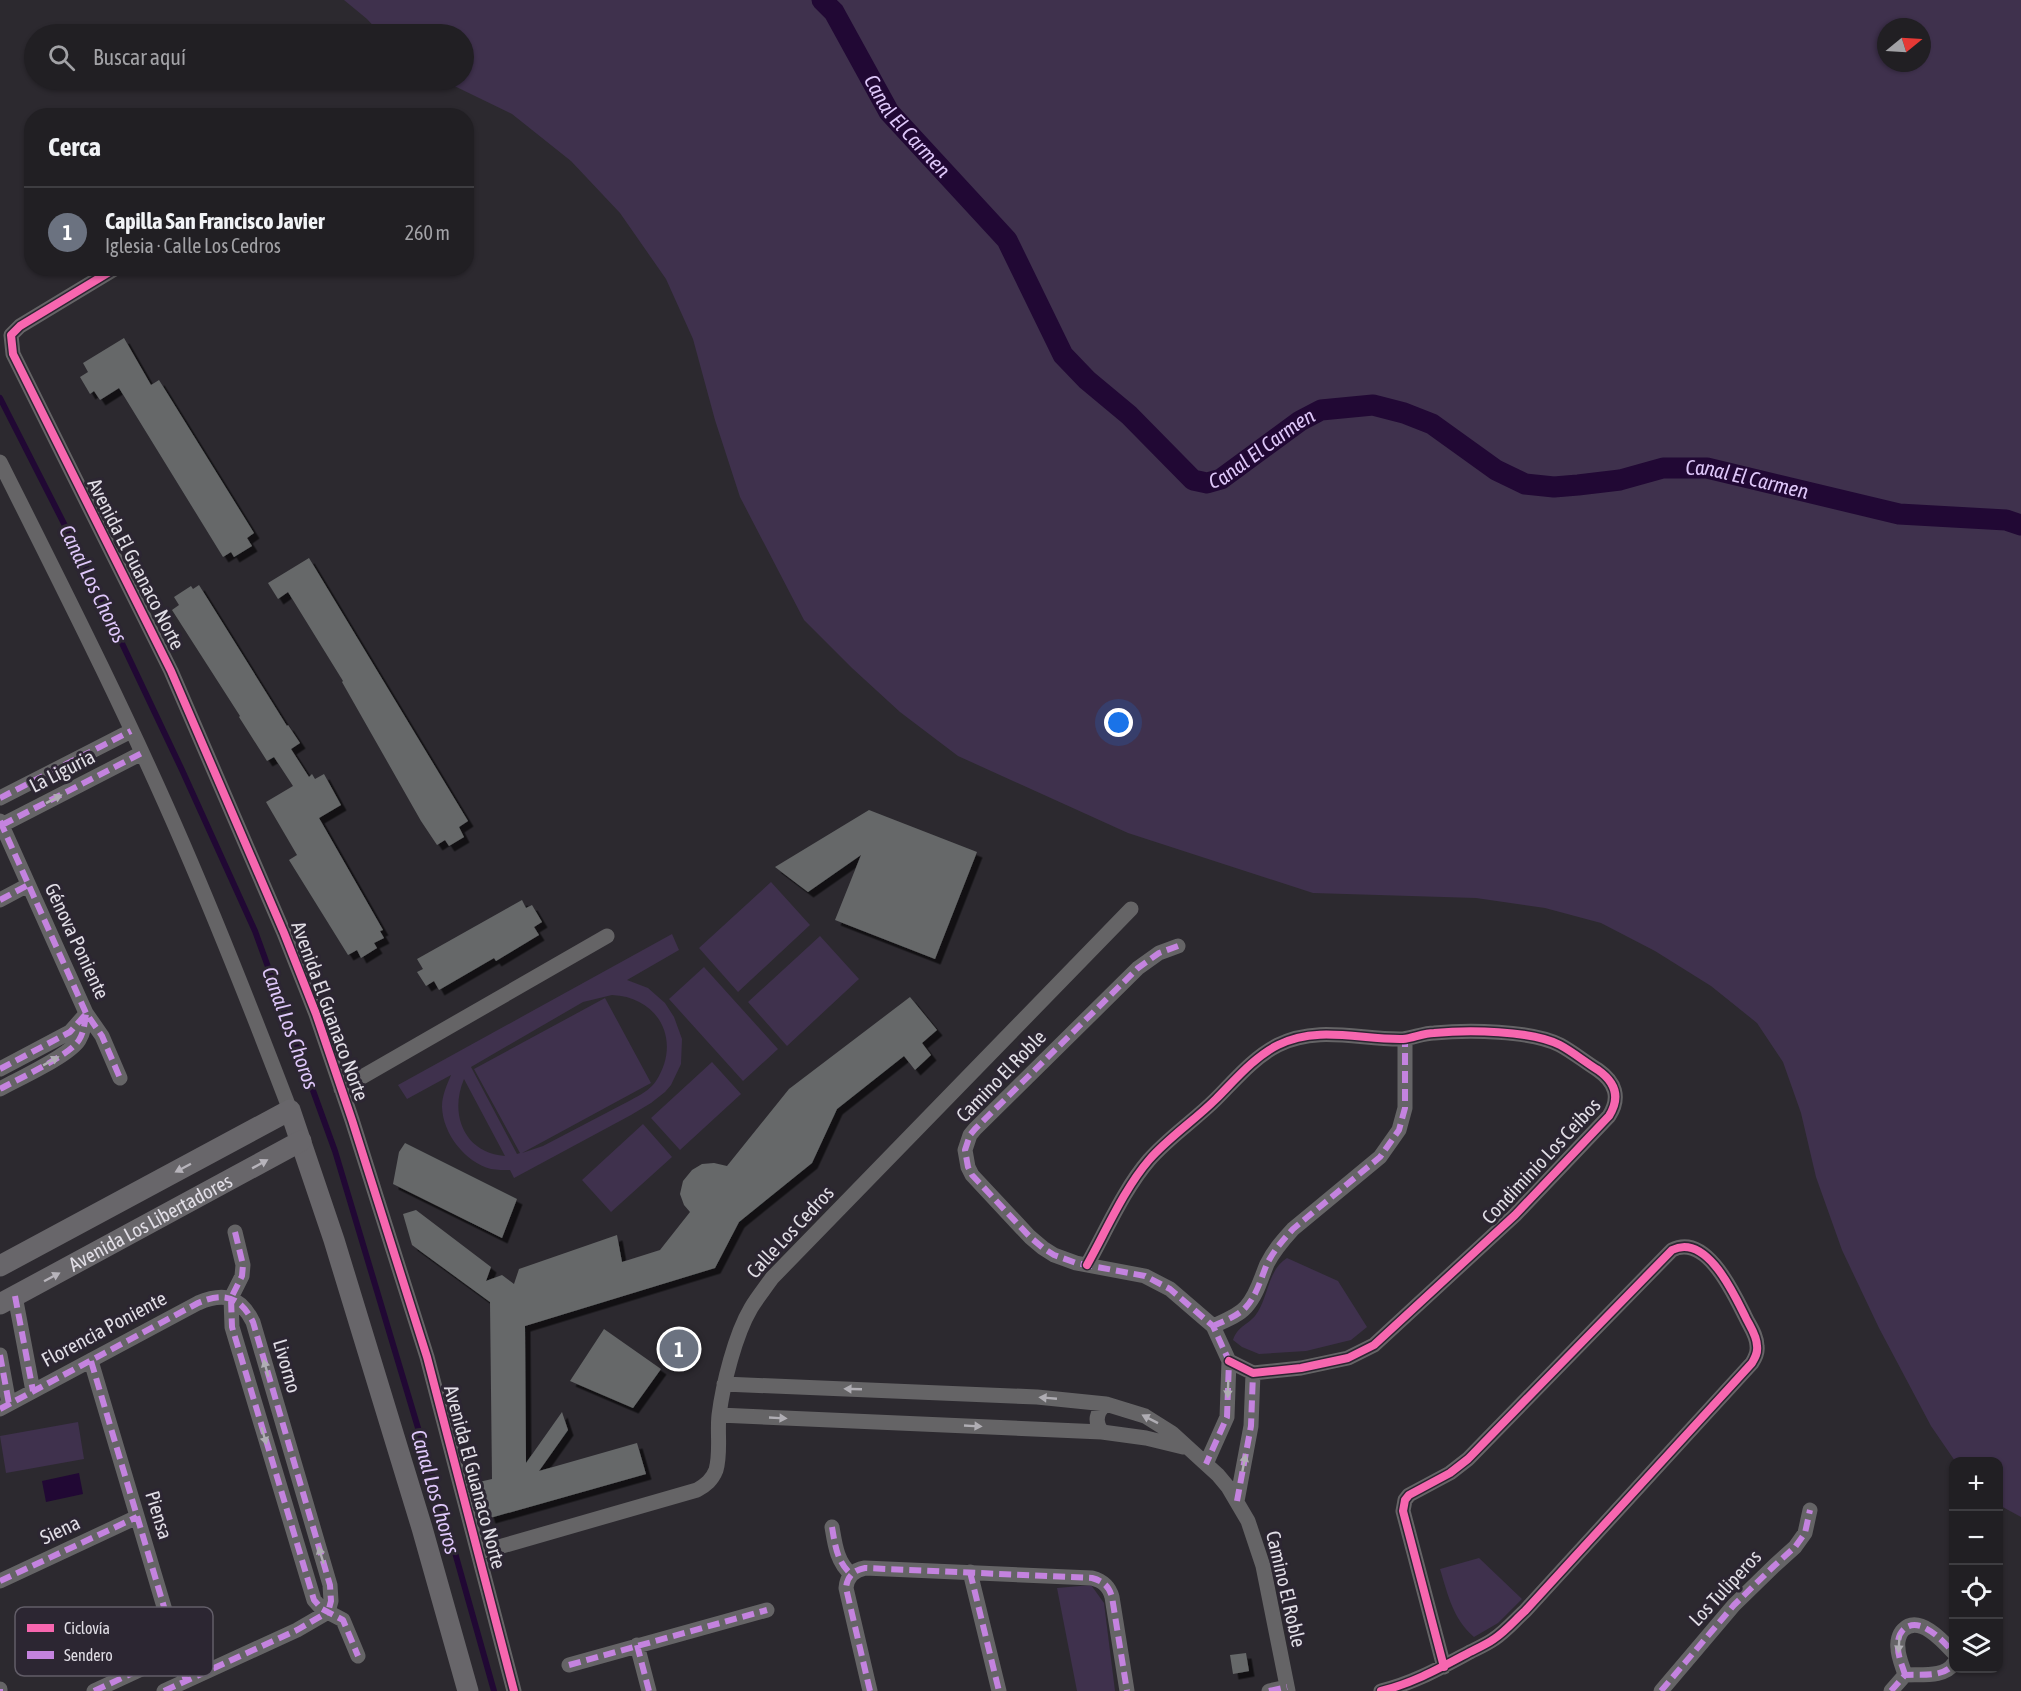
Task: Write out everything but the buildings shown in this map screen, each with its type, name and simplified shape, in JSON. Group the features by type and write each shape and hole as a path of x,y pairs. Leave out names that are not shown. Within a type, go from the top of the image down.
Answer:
{"street":[{"name":"Avenida El Guanaco Norte","path":"103,276 20,326 10,334 10,344 16,362 128,582 194,723 284,933 316,1014 427,1357 514,1691"},
{"path":"0,462 142,753 188,856 290,1110 334,1240 422,1527 468,1691"},
{"name":"La Liguria","path":"0,798 131,731"},
{"name":"La Liguria","path":"1,823 142,753"},
{"name":"Génova Poniente","path":"1,823 86,1013 102,1036 120,1078"},
{"path":"0,900 28,885"},
{"name":"Calle Los Cedros","path":"478,1553 705,1486 711,1479 717,1464 719,1415 724,1384 735,1347 750,1310 772,1278 1131,909"},
{"path":"341,1089 607,936"},
{"name":"Camino El Roble","path":"1087,1265 1054,1255 1030,1237 972,1175 965,1159 967,1142 975,1129 1138,968 1158,953 1178,946"},
{"path":"0,1069 70,1032 86,1013"},
{"path":"0,1089 68,1052 79,1041 86,1013"},
{"name":"Condiminio Los Ceibos","path":"1087,1265 1133,1183 1150,1158 1264,1053 1288,1040 1313,1035 1405,1039 1435,1032 1520,1034 1560,1045 1607,1077 1615,1088 1616,1102 1609,1116 1515,1215 1374,1345 1357,1354 1325,1364 1253,1373"},
{"path":"1213,1326 1237,1315 1245,1308 1253,1296 1268,1261 1283,1240 1293,1229 1380,1157 1394,1140 1405,1108 1405,1039"},
{"name":"Avenida Los Libertadores","path":"0,1266 290,1110"},
{"name":"Avenida Los Libertadores","path":"8,1300 301,1141"},
{"path":"128,1197 142,1209 144,1227"},
{"path":"235,1232 243,1265 242,1276 231,1298 232,1327 314,1600 346,1623 358,1656"},
{"path":"1381,1691 1413,1682 1444,1667 1492,1640 1525,1611 1747,1370 1755,1357 1756,1340 1730,1287 1714,1265 1693,1248 1683,1246 1672,1250 1468,1459 1450,1473 1414,1491 1405,1500 1403,1512 1444,1667"},
{"path":"1087,1265 1144,1276 1170,1289 1213,1326 1229,1361 1227,1417 1206,1464"},
{"name":"Florencia Poniente","path":"4,1407 198,1303 213,1297 231,1298"},
{"name":"Livorno","path":"231,1298 243,1307 253,1322 330,1585 331,1601 328,1612"},
{"path":"8,1300 33,1391"},
{"path":"0,1355 4,1407"},
{"name":"Piensa","path":"91,1361 164,1607"},
{"path":"1229,1361 1253,1373 1251,1426 1237,1501"},
{"name":"Camino El Roble","path":"724,1384 1037,1397 1106,1404 1145,1416 1172,1433 1223,1481 1248,1521 1257,1543 1287,1689"},
{"path":"1102,1432 1097,1419 1098,1413 1106,1404"},
{"name":"Camino El Roble","path":"719,1415 1102,1432 1146,1438 1186,1448"},
{"path":"271,1460 290,1453"},
{"name":"Los Tuliperos","path":"1661,1691 1734,1605 1795,1547 1805,1533 1810,1510"},
{"name":"Siena","path":"0,1581 137,1516"},
{"path":"832,1527 837,1556 851,1574"},
{"path":"870,1691 846,1588 851,1574 865,1568 1092,1578 1106,1584 1112,1597 1127,1691"},
{"path":"970,1572 999,1691"},
{"path":"569,1665 767,1610"},
{"path":"213,1669 297,1630 328,1612"},
{"path":"1905,1676 1897,1646 1900,1634 1910,1625 1915,1624 1925,1628 1949,1649"},
{"path":"637,1645 649,1691"},
{"path":"1891,1691 1905,1676 1941,1673 1949,1669"},
{"path":"94,1691 126,1676"},
{"name":"Piensa","path":"185,1676 186,1681"},
{"path":"164,1691 197,1676"},
{"path":"1269,1691 1287,1689"}],"shaded area":[{"path":"344,0 2021,0 2021,1517 2003,1507 2003,1457 1952,1457 1931,1426 1879,1328 1842,1250 1816,1177 1801,1113 1783,1062 1757,1023 1711,986 1655,951 1601,923 1545,908 1476,898 1313,893 1128,833 958,756 900,712 852,668 804,620 740,497 715,420 693,339 666,279 620,213 571,161 512,114 463,90 474,90 474,24 372,24"},
{"path":"771,882 810,925 738,992 699,948"},
{"path":"672,934 679,950 627,980 648,988 665,1003 674,1017 682,1039 681,1064 665,1092 631,1115 514,1178 510,1170 491,1169 473,1160 457,1146 451,1137 443,1117 442,1107 451,1075 407,1099 398,1085","holes":["612,995 642,1004 661,1024 666,1037 667,1051 664,1066 656,1081 648,1090 631,1100 543,1146 522,1153 651,1083 605,998 474,1069 520,1153 517,1154 471,1067 583,1002","464,1079 505,1156 479,1148 470,1140 464,1129 458,1105"]},
{"path":"820,936 859,979 787,1046 748,1002"},
{"path":"704,967 778,1049 743,1081 669,999"},
{"path":"712,1062 741,1094 680,1150 651,1118"},
{"path":"643,1124 672,1157 611,1212 582,1180"},
{"path":"1287,1258 1338,1281 1367,1327 1351,1340 1306,1351 1259,1354 1242,1347 1233,1340 1240,1329 1260,1309 1272,1277 1280,1263"},
{"path":"78,1422 84,1459 6,1473 0,1436"},
{"path":"79,1473 83,1494 46,1502 42,1481"},
{"path":"1479,1558 1522,1599 1498,1623 1474,1637 1456,1614 1440,1569"},
{"path":"1091,1585 1104,1603 1115,1691 1077,1691 1057,1588"}],"waterway":[{"name":"Canal El Carmen","path":"822,0 834,12 889,112 1007,240 1063,355 1087,380 1129,415 1193,480 1207,483 1221,479 1300,421 1321,410 1373,405 1404,413 1432,424 1496,470 1525,484 1554,487 1578,485 1620,480 1663,468 1707,468 1899,514 2006,520 2021,525"},
{"name":"Canal Los Choros","path":"0,398 82,559 255,931 335,1151 448,1528 494,1691"}],"marked path":[{"path":"0,798 131,731"},
{"path":"2,825 142,753"},
{"path":"0,821 86,1013 102,1036 120,1078"},
{"path":"0,900 28,885"},
{"path":"1178,946 1159,953 1138,968 975,1129 970,1135 965,1150 972,1175 1043,1248 1054,1255 1076,1263 1145,1276 1170,1289 1213,1326 1229,1361 1227,1417 1206,1464"},
{"path":"0,1089 54,1060 73,1046 82,1034 86,1013"},
{"path":"0,1069 70,1032 85,1015"},
{"path":"1213,1326 1235,1316 1246,1307 1256,1292 1267,1264 1286,1237 1380,1157 1399,1130 1405,1108 1405,1039"},
{"path":"235,1232 243,1265 242,1276 231,1298 232,1327 314,1600 322,1609 343,1620 358,1656"},
{"path":"15,1296 33,1391"},
{"path":"0,1409 198,1303 223,1297 237,1302 253,1322 330,1585 331,1601 328,1612"},
{"path":"0,1355 9,1404"},
{"path":"91,1361 164,1607"},
{"path":"1237,1501 1251,1426 1253,1373"},
{"path":"1661,1691 1734,1605 1795,1547 1805,1533 1810,1510"},
{"path":"0,1581 137,1517"},
{"path":"832,1527 840,1559 851,1574"},
{"path":"870,1691 846,1588 852,1574 865,1568 1092,1578 1099,1581 1105,1584 1112,1597 1127,1691"},
{"path":"970,1572 999,1691"},
{"path":"569,1665 767,1610"},
{"path":"213,1669 297,1630 328,1612"},
{"path":"1905,1675 1898,1643 1899,1636 1909,1626 1923,1627 1949,1648"},
{"path":"637,1645 649,1691"},
{"path":"1891,1691 1905,1675 1939,1673 1949,1669"},
{"path":"94,1691 126,1676"},
{"path":"185,1676 186,1681"},
{"path":"164,1691 197,1676"},
{"path":"1269,1691 1287,1687"}],"cycle path":[{"path":"103,276 20,326 11,335 13,354 171,671 284,933 316,1014 427,1357 514,1691"},
{"path":"1087,1265 1123,1197 1149,1160 1208,1107 1253,1062 1269,1050 1293,1039 1324,1035 1403,1039 1448,1032 1533,1036 1560,1045 1609,1080 1615,1096 1613,1109 1609,1116 1515,1215 1374,1345 1348,1358 1301,1368 1253,1373 1229,1361"},
{"path":"1381,1691 1405,1684 1427,1674 1437,1669 1448,1664 1502,1633 1525,1611 1752,1363 1757,1349 1756,1338 1726,1280 1707,1257 1696,1250 1684,1247 1672,1250 1468,1459 1450,1473 1409,1495 1405,1500 1403,1511 1444,1667"}],"place":[{"name":"Capilla San Francisco Javier","path":"679,1349"}]}
